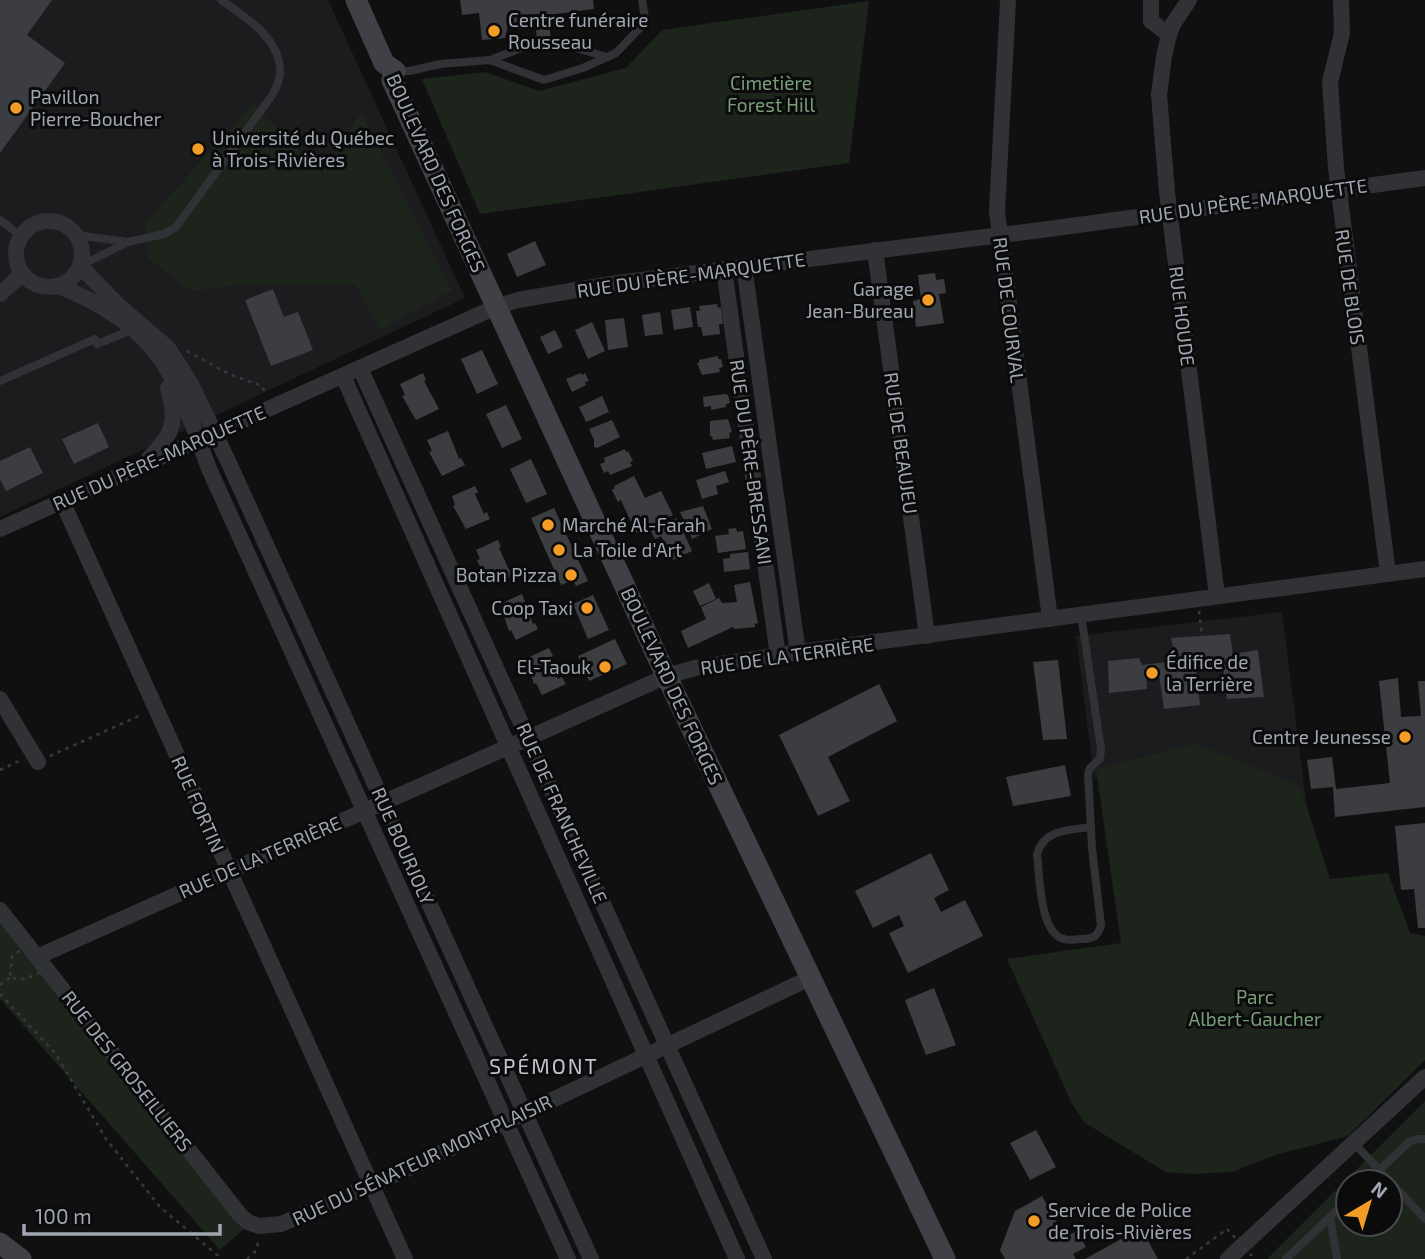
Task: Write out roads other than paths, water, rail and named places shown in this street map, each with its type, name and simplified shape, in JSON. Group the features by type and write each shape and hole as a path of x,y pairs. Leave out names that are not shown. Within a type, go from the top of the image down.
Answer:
{"main road":[{"name":"BOULEVARD DES FORGES","path":"356,0 384,63 395,71 392,80 667,676 946,1259"},
{"path":"0,1243 21,1259"}],"street":[{"name":"RUE DE COURVAL","path":"1008,0 997,212 1050,619"},
{"path":"1151,0 1152,21 1169,36"},
{"name":"RUE HOUDE","path":"1189,0 1173,24 1169,36 1159,95 1169,213 1217,596"},
{"name":"RUE DE BLOIS","path":"1341,0 1342,33 1330,82 1338,189 1388,574"},
{"name":"RUE DU PÈRE-MARQUETTE","path":"0,529 496,307 518,300 744,266 1425,178"},
{"path":"58,286 75,275 80,266 82,255 76,235 69,227 48,221 38,223 28,228 21,236 16,255 22,274 38,286 58,286 87,297 164,353"},
{"name":"RUE DE BEAUJEU","path":"875,250 927,636"},
{"path":"80,266 164,353 171,398 172,429 164,443 142,465"},
{"name":"RUE DU PÈRE-BRESSANI","path":"744,266 798,653"},
{"name":"RUE DU PÈRE-BRESSANI","path":"724,269 778,656"},
{"path":"0,294 22,274"},
{"name":"RUE BOURJOLY","path":"164,353 191,384 215,433 591,1259"},
{"name":"RUE BOURJOLY","path":"164,353 198,440 568,1259"},
{"name":"RUE DE FRANCHEVILLE","path":"360,368 764,1259"},
{"name":"RUE DE FRANCHEVILLE","path":"343,376 737,1259"},
{"name":"RUE FORTIN","path":"62,501 405,1259"},
{"name":"RUE DE LA TERRIÈRE","path":"37,957 667,676 695,668 1425,569"},
{"path":"0,699 38,762"},
{"name":"RUE DES GROSEILLIERS","path":"0,910 240,1215 259,1226"},
{"name":"RUE DU SÉNATEUR MONTPLAISIR","path":"259,1226 281,1224 371,1185 810,978"},
{"path":"1228,1259 1251,1253 1354,1143 1425,1077"}],"lane":[{"path":"80,266 128,242 164,234 176,227 273,94 280,75 276,50 256,26 221,0"},
{"path":"490,60 544,80 583,68 616,53 639,29 645,18 642,0"},
{"path":"551,40 607,57"},
{"path":"395,71 490,60 537,42"},
{"path":"0,220 21,236"},
{"path":"76,235 128,242"},
{"path":"0,381 96,341 132,330"},
{"path":"1081,614 1101,749 1100,759 1090,768 1088,775 1100,930 1090,939 1065,940 1054,932 1045,920 1037,854 1039,846 1051,835 1091,827"},
{"path":"1382,1168 1409,1142 1425,1139"},
{"path":"1354,1143 1378,1168"},
{"path":"1404,1196 1425,1219"},
{"path":"1286,1259 1334,1213"},
{"path":"1330,1217 1337,1259"},
{"path":"1235,1259 1251,1253"}],"place":[{"name":"Centre funéraire Rousseau","path":"494,31"},
{"name":"Pavillon Pierre-Boucher","path":"16,108"},
{"name":"Université du Québec à Trois-Rivières","path":"198,149"},
{"name":"Garage Jean-Bureau","path":"928,300"},
{"name":"Marché Al-Farah","path":"548,525"},
{"name":"La Toile d'Art","path":"559,550"},
{"name":"Botan Pizza","path":"571,575"},
{"name":"Coop Taxi","path":"587,608"},
{"name":"El-Taouk","path":"605,667"},
{"name":"Édifice de la Terrière","path":"1152,673"},
{"name":"Centre Jeunesse","path":"1405,737"},
{"name":"Service de Police de Trois-Rivières","path":"1034,1221"}],"district":[{"name":"SPÉMONT","path":"544,1067"}],"park label":[{"name":"Cimetière Forest Hill","path":"771,94"},
{"name":"Parc Albert-Gaucher","path":"1255,1008"}]}
